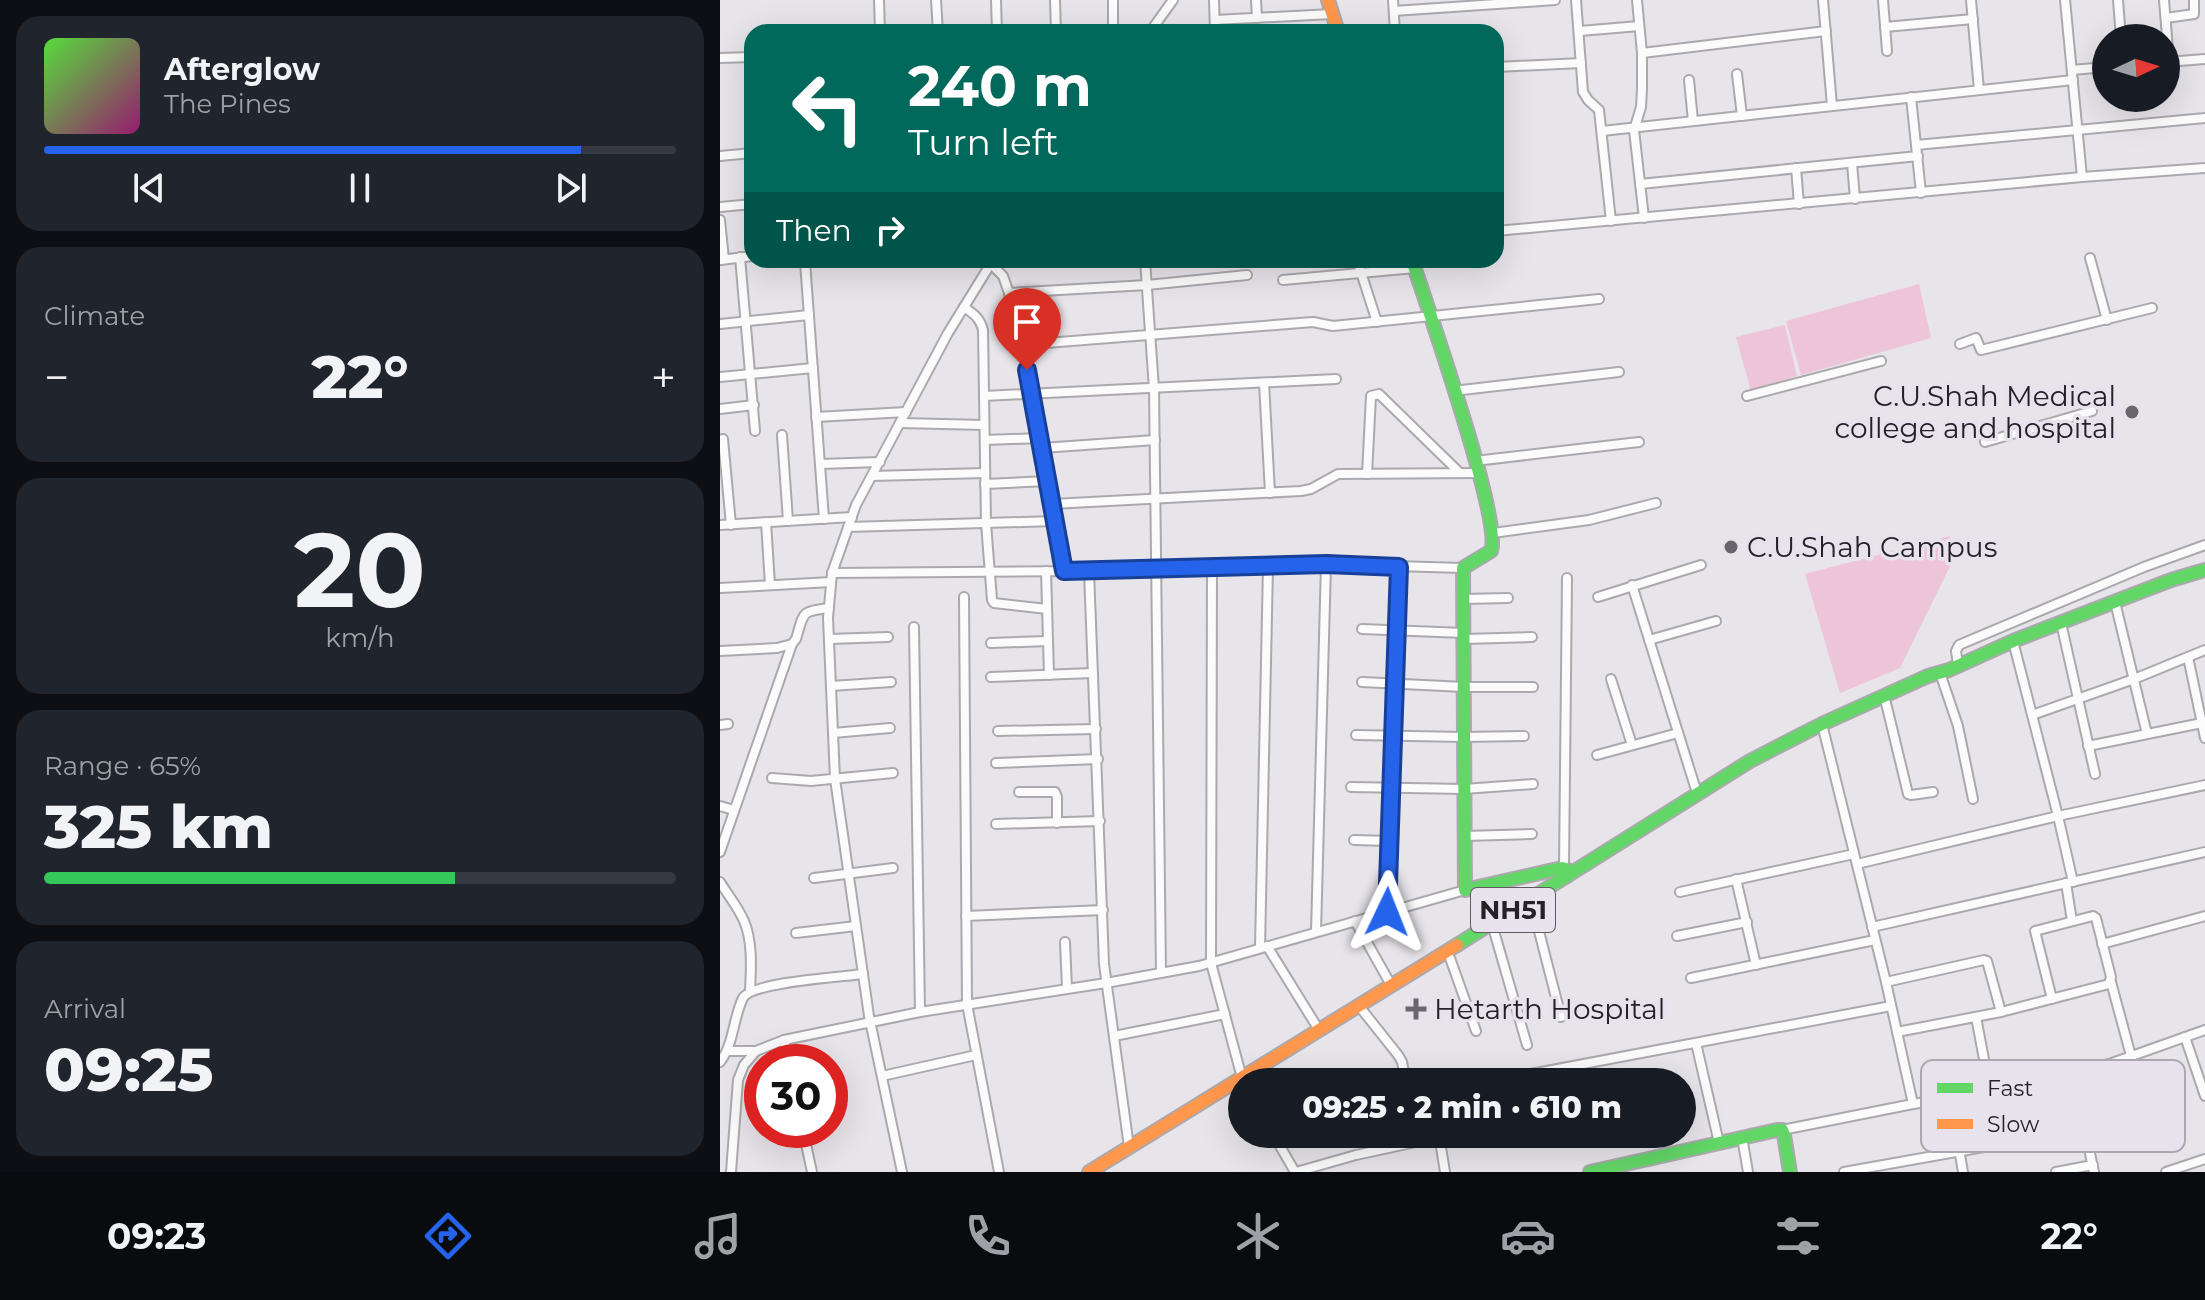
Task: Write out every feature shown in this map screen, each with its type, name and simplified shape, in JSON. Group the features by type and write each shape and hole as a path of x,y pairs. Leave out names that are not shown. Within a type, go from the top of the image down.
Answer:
{"main road":[{"path":"1328,0 1335,24"},
{"path":"1414,268 1477,467 1493,533 1493,548 1463,568 1465,890 1566,872"},
{"name":"NH51","path":"1269,1068 1566,872 1750,761 1886,703 2013,641 2171,580 2205,570"},
{"name":"NH51","path":"1267,1068 1320,1031 1450,958 1824,728 1918,680 1950,671"},
{"name":"NH51","path":"1089,1172 1228,1093"},
{"name":"NH51","path":"1108,1172 1228,1094"},
{"path":"1596,1171 1782,1130 1790,1172"}],"street":[{"path":"879,0 880,24"},
{"path":"936,0 938,24"},
{"path":"996,0 997,24"},
{"path":"1055,0 1056,24"},
{"path":"1113,0 1113,24"},
{"path":"1156,24 1173,0"},
{"path":"1214,0 1215,24"},
{"path":"1256,0 1257,18"},
{"path":"1393,0 1395,24"},
{"path":"1394,11 1555,0"},
{"path":"1576,0 1583,92 1598,107 1611,221"},
{"path":"1637,0 1642,53 1641,107 1635,128 1644,218"},
{"path":"1832,106 1823,1 1836,0"},
{"path":"1883,0 1887,51"},
{"path":"1971,0 1979,90"},
{"path":"2065,0 2082,177"},
{"path":"2118,0 2120,24"},
{"path":"2164,0 2166,24"},
{"path":"2166,18 2194,14 2194,0"},
{"path":"1215,20 1332,14"},
{"path":"1885,27 1973,19"},
{"path":"1580,31 1639,26"},
{"path":"1642,53 1826,31"},
{"path":"720,58 744,57"},
{"path":"2180,61 2205,59"},
{"path":"1504,67 1581,63"},
{"path":"1602,131 1979,90 2092,70"},
{"path":"1737,74 1742,116"},
{"path":"1689,80 1693,121"},
{"path":"1911,97 1921,193"},
{"path":"1916,145 2205,118"},
{"path":"720,156 744,154"},
{"path":"1640,184 1918,156"},
{"path":"1852,163 1855,199"},
{"path":"1796,168 1799,204"},
{"path":"1504,230 2205,168"},
{"path":"720,207 744,205"},
{"path":"720,220 722,260 744,257"},
{"path":"740,257 755,431"},
{"path":"2090,258 2107,320"},
{"path":"805,268 824,519"},
{"path":"902,1172 871,1022 835,779 829,639 831,578 852,517 872,476 988,268"},
{"path":"997,268 1009,293 1033,395 1064,571"},
{"path":"1146,268 1154,389 1161,973"},
{"path":"1359,268 1377,322"},
{"path":"1283,280 1390,268"},
{"path":"1009,293 1147,285 1247,275"},
{"path":"1021,345 1313,322 1333,326 1599,299"},
{"path":"964,307 977,316 983,330 986,523 992,600 994,603 1047,609"},
{"path":"1960,344 1976,338 1981,350 2152,308"},
{"path":"720,324 809,315"},
{"path":"1747,396 1881,361"},
{"path":"720,377 813,368"},
{"path":"1453,391 1619,372"},
{"path":"984,396 1336,379"},
{"path":"1264,383 1270,493"},
{"path":"1367,474 1371,396 1376,393 1460,473"},
{"path":"720,409 754,405"},
{"path":"1985,442 2092,411"},
{"path":"816,417 906,412"},
{"path":"900,423 984,425"},
{"path":"782,435 788,521"},
{"path":"985,440 1041,438"},
{"path":"723,439 731,525"},
{"path":"1042,448 1155,440"},
{"path":"1052,504 1306,491 1338,474 1460,473 1477,467 1639,442"},
{"path":"820,464 880,462"},
{"path":"872,476 985,473"},
{"path":"985,484 1048,481"},
{"path":"1493,533 1589,520 1656,503"},
{"path":"720,525 852,517"},
{"path":"848,527 1055,521"},
{"path":"766,522 770,585"},
{"path":"1973,799 1950,671 1959,645 2205,545"},
{"path":"720,588 831,578 989,572 1326,564 1463,568"},
{"path":"1316,932 1326,564"},
{"path":"1598,597 1701,565"},
{"path":"1268,566 1264,947 1320,1031"},
{"path":"1387,912 1399,567"},
{"path":"1212,568 1211,963 1241,1068"},
{"path":"1046,571 1049,675"},
{"path":"1089,571 1106,983 1130,1148"},
{"path":"1566,872 1567,578"},
{"path":"1632,585 1697,793"},
{"path":"964,597 967,1004 999,1172"},
{"path":"1463,599 1508,598"},
{"path":"2115,602 2147,734"},
{"path":"720,852 803,615 829,608"},
{"path":"1649,640 1716,621"},
{"path":"2061,623 2095,774"},
{"path":"914,627 920,1012"},
{"path":"1362,629 1532,637"},
{"path":"829,639 888,637"},
{"path":"991,643 1048,641"},
{"path":"2013,641 2058,816 2072,921"},
{"path":"720,651 777,648 792,644"},
{"path":"2032,715 2205,650"},
{"path":"2188,657 2205,738"},
{"path":"991,677 1093,673"},
{"path":"1611,679 1632,745"},
{"path":"831,686 891,682"},
{"path":"1362,682 1533,687"},
{"path":"1886,703 1908,794 1933,792"},
{"path":"2088,746 2202,723"},
{"path":"833,733 890,728"},
{"path":"1824,728 1913,1104"},
{"path":"998,731 1096,729"},
{"path":"1597,755 1678,733"},
{"path":"1356,735 1524,736"},
{"path":"996,763 1098,759"},
{"path":"772,778 802,781 893,773"},
{"path":"1351,787 1464,789 1533,784"},
{"path":"1857,864 2205,785"},
{"path":"1019,792 1055,792 1057,823"},
{"path":"720,806 734,810"},
{"path":"996,824 1100,821"},
{"path":"1465,836 1532,834"},
{"path":"1354,840 1389,841"},
{"path":"1872,927 2205,852"},
{"path":"1680,892 1854,854"},
{"path":"814,878 893,868"},
{"path":"1736,879 1756,965"},
{"path":"720,882 747,929 750,991"},
{"path":"774,1044 920,1012 1211,963 1465,890"},
{"path":"1533,908 1561,1017"},
{"path":"966,916 1103,910"},
{"path":"2052,999 2035,931 2093,916 2131,1056"},
{"path":"2102,944 2205,916"},
{"path":"1355,921 1392,986"},
{"path":"1677,936 1747,922"},
{"path":"796,933 856,926"},
{"path":"1494,931 1527,1045"},
{"path":"1691,978 1875,940"},
{"path":"1065,942 1067,988"},
{"path":"1450,958 1476,1031"},
{"path":"1886,982 1984,960 1987,961 2001,1012"},
{"path":"720,1062 727,1051 743,998 750,991 777,984 863,974"},
{"path":"1897,1032 2001,1012 2111,982"},
{"path":"1563,1068 1891,1006"},
{"path":"1361,1009 1398,1055 1402,1068"},
{"path":"1114,1036 1225,1014"},
{"path":"1976,1017 1984,1060"},
{"path":"2118,1060 2205,1030"},
{"path":"2185,1037 2205,1096"},
{"path":"784,1040 785,1044"},
{"path":"1696,1043 1719,1143"},
{"path":"727,1051 744,1051"},
{"path":"882,1076 976,1055"},
{"path":"731,1172 738,1080 744,1065"},
{"path":"1782,1130 1921,1103"},
{"path":"1742,1137 1748,1172"},
{"path":"807,1148 812,1172"},
{"path":"1281,1148 1295,1172 1385,1148"},
{"path":"1441,1148 1445,1172"},
{"path":"1844,1172 1954,1152"},
{"path":"1959,1152 1963,1172"},
{"path":"2166,1172 2205,1159"},
{"path":"2056,1172 2094,1169"}],"shaded area":[{"path":"1919,284 1931,338 1801,375 1786,321"},
{"path":"1785,325 1797,376 1751,391 1736,337"},
{"path":"1950,536 1952,562 1900,668 1840,693 1805,574"}],"traffic: fast":[{"path":"1415,268 1475,458 1492,532 1491,551 1463,568 1465,890 1562,868 1566,869 1567,876"},
{"path":"1457,945 1750,761 1822,724 2013,641 2171,580 2205,570"},
{"path":"1590,1172 1777,1130 1782,1130 1784,1135 1790,1172"}],"traffic: slow":[{"path":"1328,0 1336,24"},
{"path":"1089,1172 1457,945"}],"place":[{"name":"C.U.Shah Medical college and hospital","path":"2132,412"},
{"name":"C.U.Shah Campus","path":"1731,547"},
{"name":"Hetarth Hospital","path":"1416,1009"}],"route":[{"path":"1027,370 1064,571 1326,564 1399,567 1387,912"}]}
